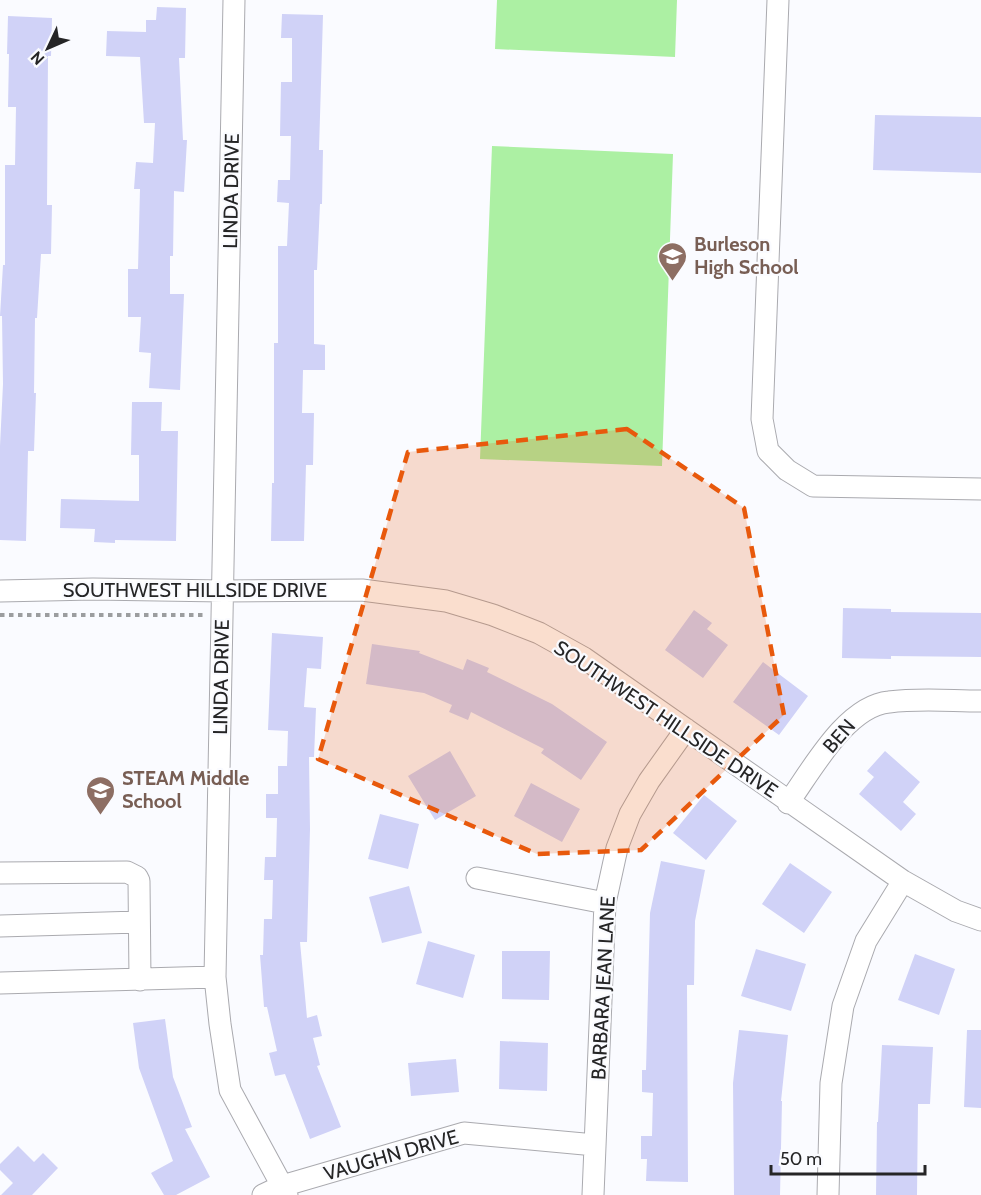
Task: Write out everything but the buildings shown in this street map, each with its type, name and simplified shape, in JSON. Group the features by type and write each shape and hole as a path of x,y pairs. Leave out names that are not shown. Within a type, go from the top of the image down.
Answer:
{"street":[{"name":"LINDA DRIVE","path":"234,0 215,977 230,1090 277,1192"},
{"path":"778,0 762,419 768,451 787,470 813,486 981,489"},
{"name":"SOUTHWEST HILLSIDE DRIVE","path":"0,591 362,590 446,601 493,615 560,644 903,881 956,911 981,921"},
{"name":"BEN","path":"788,803 844,725 865,709 887,702 981,701"},
{"name":"BARBARA JEAN LANE","path":"593,1195 605,903 616,848 630,814 686,729"},
{"path":"0,873 132,873 139,881 140,980"},
{"path":"477,878 605,903"},
{"path":"828,1195 831,1083 843,1006 866,941 903,881"},
{"path":"0,926 139,922"},
{"path":"0,983 215,977"},
{"name":"VAUGHN DRIVE","path":"277,1192 464,1133 595,1145"}],"path":[{"path":"0,615 195,613 206,615"}],"highlighted area":[{"path":"627,429 744,508 784,715 641,850 537,854 318,759 408,452"}],"green space":[{"path":"497,0 677,0 675,57 495,49"},
{"path":"492,146 673,154 662,466 480,459"}],"place":[{"name":"Burleson High School","path":"673,282"},
{"name":"STEAM Middle School","path":"101,816"}]}
